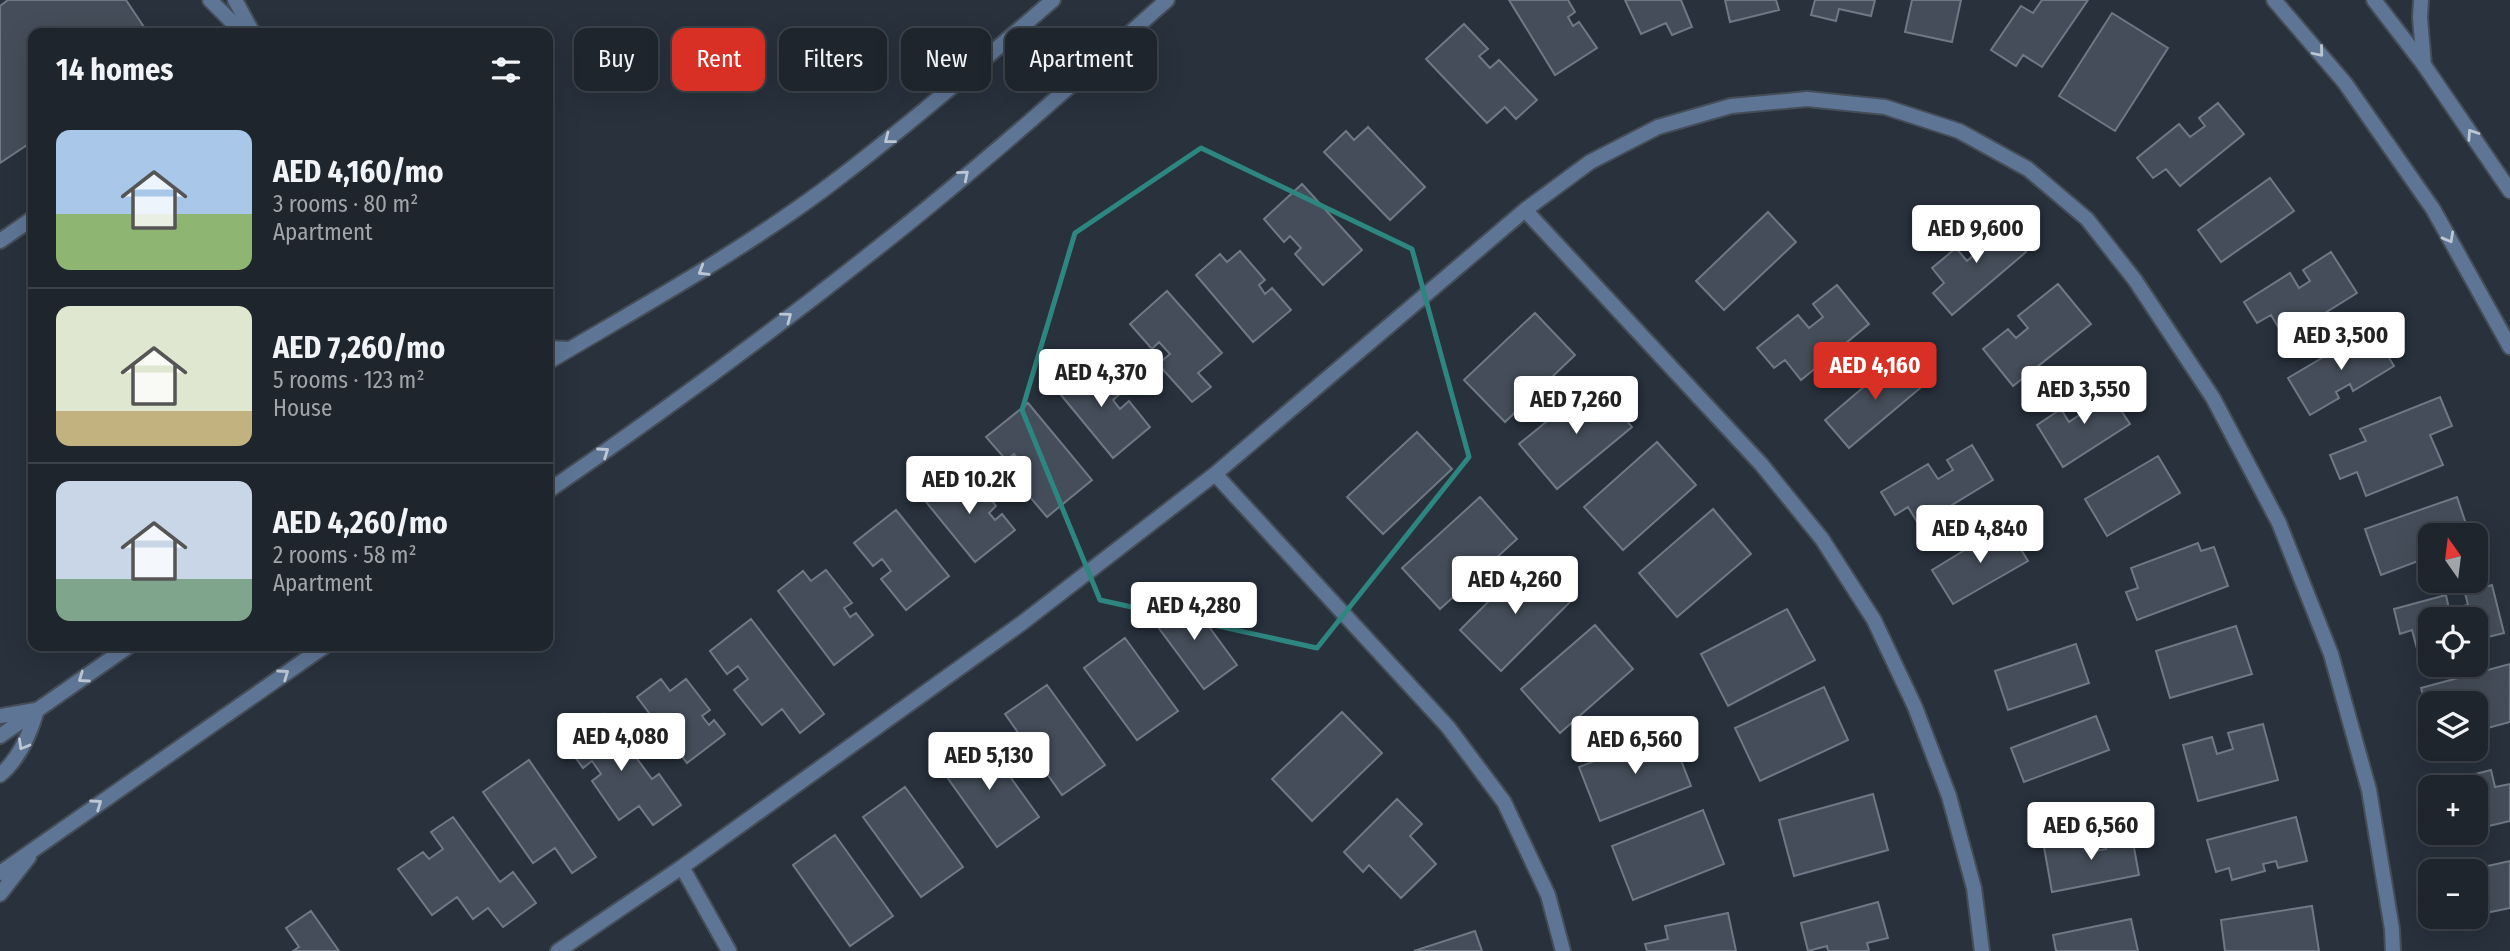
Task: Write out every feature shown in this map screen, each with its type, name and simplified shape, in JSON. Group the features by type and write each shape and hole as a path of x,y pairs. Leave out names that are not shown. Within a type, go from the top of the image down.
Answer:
{"street":[{"path":"210,0 238,28"},
{"path":"235,0 250,28"},
{"path":"553,359 722,259 822,191 924,112 1053,0"},
{"path":"553,488 663,411 885,242 1167,0"},
{"path":"2274,0 2345,83 2433,209 2510,347"},
{"path":"2374,0 2424,65 2510,191"},
{"path":"2421,0 2424,65"},
{"path":"558,951 682,867 1011,630 1215,474 1525,210 1590,162 1658,127 1731,106 1807,99 1885,107 1959,131 2028,169 2087,219 2136,281 2213,398 2279,523 2331,654 2369,790 2392,929 2393,951"},
{"path":"1525,210 1761,464 1822,539 1874,620 1915,706 1949,796 1974,888 1983,951"},
{"path":"0,241 28,221"},
{"path":"553,348 570,349"},
{"path":"1215,474 1448,727 1504,802 1548,895 1563,951"},
{"path":"0,736 122,651"},
{"path":"0,873 318,651"},
{"path":"0,716 37,710"},
{"path":"0,775 20,752 37,710"},
{"path":"0,894 41,843"},
{"path":"682,867 729,951"}],"highlighted area":[{"path":"1201,148 1412,249 1469,457 1317,648 1100,600 1022,410 1075,233"}],"building":[{"path":"8,0 126,0 145,28 28,28 28,144 0,163 0,6"},
{"path":"1509,0 1568,0 1575,12 1568,17 1573,26 1579,22 1597,48 1555,75"},
{"path":"1625,0 1681,0 1692,27 1672,35 1666,23 1641,34"},
{"path":"1725,0 1776,0 1779,10 1730,22"},
{"path":"1815,0 1875,0 1871,16 1839,9 1836,21 1811,15"},
{"path":"1912,0 1961,0 1952,42 1905,32"},
{"path":"2042,0 2088,0 2042,67 2023,55 2016,66 1991,50 2021,6 2033,13"},
{"path":"2112,13 2168,48 2115,131 2059,96"},
{"path":"1464,24 1488,49 1479,56 1490,68 1499,60 1537,100 1516,119 1505,107 1487,123 1426,59"},
{"path":"2218,103 2244,134 2180,186 2166,169 2153,178 2137,158 2179,124 2190,137 2205,126 2199,118"},
{"path":"1368,127 1425,187 1390,220 1324,152 1346,131 1354,140"},
{"path":"2270,178 2294,211 2221,262 2198,230"},
{"path":"1302,184 1362,250 1323,285 1295,254 1301,248 1290,236 1284,242 1264,219"},
{"path":"1768,212 1796,242 1724,310 1696,281"},
{"path":"1995,216 2026,252 1952,315 1933,293 1944,283 1932,268 1956,248 1967,261 1978,251 1967,239"},
{"path":"1240,251 1265,280 1259,285 1265,294 1272,288 1291,310 1253,342 1196,275 1220,254 1227,262"},
{"path":"2331,252 2357,293 2285,338 2271,315 2257,323 2244,302 2290,273 2299,288 2310,281 2303,270"},
{"path":"2058,284 2091,324 2013,386 1983,349 2008,329 2016,338 2028,328 2018,316"},
{"path":"1837,285 1869,324 1801,380 1785,360 1774,368 1757,348 1798,315 1809,328 1823,317 1813,304"},
{"path":"1167,291 1222,353 1198,373 1211,387 1192,402 1158,364 1170,354 1159,342 1152,349 1130,324"},
{"path":"1535,313 1575,355 1505,422 1464,380"},
{"path":"2371,329 2394,366 2353,391 2350,384 2336,392 2339,398 2310,415 2288,378"},
{"path":"1900,356 1925,384 1849,448 1825,420"},
{"path":"1096,365 1120,394 1113,400 1120,409 1129,401 1150,427 1113,458 1052,384 1073,366 1082,377"},
{"path":"1595,382 1632,427 1557,489 1519,444"},
{"path":"2102,382 2130,424 2063,467 2037,425 2061,409 2069,422 2085,411 2076,399"},
{"path":"2440,397 2452,426 2430,435 2443,465 2366,496 2357,472 2340,479 2330,455 2366,441 2360,429"},
{"path":"1028,403 1092,480 1047,517 1012,476 1024,467 1014,454 1006,460 986,437"},
{"path":"1417,432 1452,469 1383,534 1347,497"},
{"path":"1657,442 1696,485 1623,550 1584,507"},
{"path":"1972,445 1993,480 1919,525 1908,507 1895,515 1881,492 1928,464 1938,479 1953,470 1947,460"},
{"path":"2158,456 2180,493 2107,536 2085,499"},
{"path":"971,474 996,506 989,513 995,520 1002,514 1015,530 975,562 922,497 947,477 955,487"},
{"path":"1480,497 1517,539 1440,609 1402,568"},
{"path":"2457,497 2466,523 2418,523 2418,561 2381,575 2365,529"},
{"path":"1713,509 1751,554 1677,617 1639,573"},
{"path":"896,510 949,576 906,610 881,579 891,571 882,559 873,566 854,543"},
{"path":"2006,525 2028,561 1953,604 1932,570"},
{"path":"2198,543 2201,551 2214,547 2228,586 2137,620 2126,592 2138,588 2131,568"},
{"path":"1529,561 1570,602 1501,671 1460,630"},
{"path":"826,570 852,603 844,608 850,617 856,613 873,635 834,665 778,591 803,571 811,581"},
{"path":"2492,585 2504,633 2488,637 2488,607 2458,607 2468,605 2465,593 2488,593 2488,586"},
{"path":"1185,594 1237,665 1204,689 1152,619"},
{"path":"2446,595 2449,607 2418,607 2418,652 2412,630 2400,634 2394,609"},
{"path":"1787,609 1815,660 1728,706 1701,654"},
{"path":"751,619 824,714 800,733 782,709 762,725 734,690 748,679 738,666 727,674 710,651"},
{"path":"1595,625 1633,669 1560,733 1521,689"},
{"path":"2236,626 2252,674 2170,698 2156,651"},
{"path":"1125,638 1178,711 1137,740 1084,668"},
{"path":"2076,644 2089,683 2008,710 1995,671"},
{"path":"2510,664 2510,722 2488,728 2488,691 2422,691 2421,688 2462,677 2488,677 2488,670"},
{"path":"661,679 670,691 686,679 710,710 702,716 709,725 714,720 725,734 687,763 637,697"},
{"path":"1047,685 1105,765 1062,795 1005,714"},
{"path":"1824,687 1848,740 1760,781 1735,728"},
{"path":"1342,712 1382,753 1312,821 1272,779"},
{"path":"604,714 652,779 659,774 681,805 653,825 639,806 619,820 592,781 601,774 592,761 583,768 564,742"},
{"path":"2096,716 2109,750 2024,782 2011,748"},
{"path":"2263,724 2278,780 2198,801 2183,745 2212,737 2217,754 2233,749 2228,733"},
{"path":"1670,732 1691,786 1600,821 1579,767"},
{"path":"981,736 1039,817 997,847 939,766"},
{"path":"529,760 596,857 572,873 555,848 533,863 483,792"},
{"path":"2491,770 2495,787 2510,784 2510,821 2488,826 2488,775 2471,775"},
{"path":"905,787 963,867 921,897 863,817"},
{"path":"1873,794 1888,850 1794,876 1779,820"},
{"path":"1397,799 1422,824 1410,836 1436,864 1401,898 1369,865 1363,872 1344,852"},
{"path":"1703,810 1724,864 1633,900 1612,846"},
{"path":"453,817 500,882 513,872 536,903 503,927 488,908 473,919 457,897 432,915 398,869 423,852 429,859 443,849 431,832"},
{"path":"2296,817 2307,861 2278,868 2276,861 2263,864 2265,871 2232,880 2229,868 2216,872 2207,840"},
{"path":"2131,831 2139,875 2052,892 2044,847 2088,839 2090,852 2106,849 2104,836"},
{"path":"835,835 893,916 850,946 793,865"},
{"path":"2510,861 2510,908 2488,913 2488,866"},
{"path":"1878,902 1888,938 1867,943 1869,951 1828,951 1827,946 1808,951 1801,923"},
{"path":"2312,906 2319,951 2225,951 2221,920"},
{"path":"311,911 339,951 293,951 299,947 286,928"},
{"path":"1728,913 1736,951 1647,951 1645,944 1668,939 1665,926"},
{"path":"2131,919 2138,951 2056,951 2053,935"},
{"path":"1475,931 1482,951 1414,951"}]}
